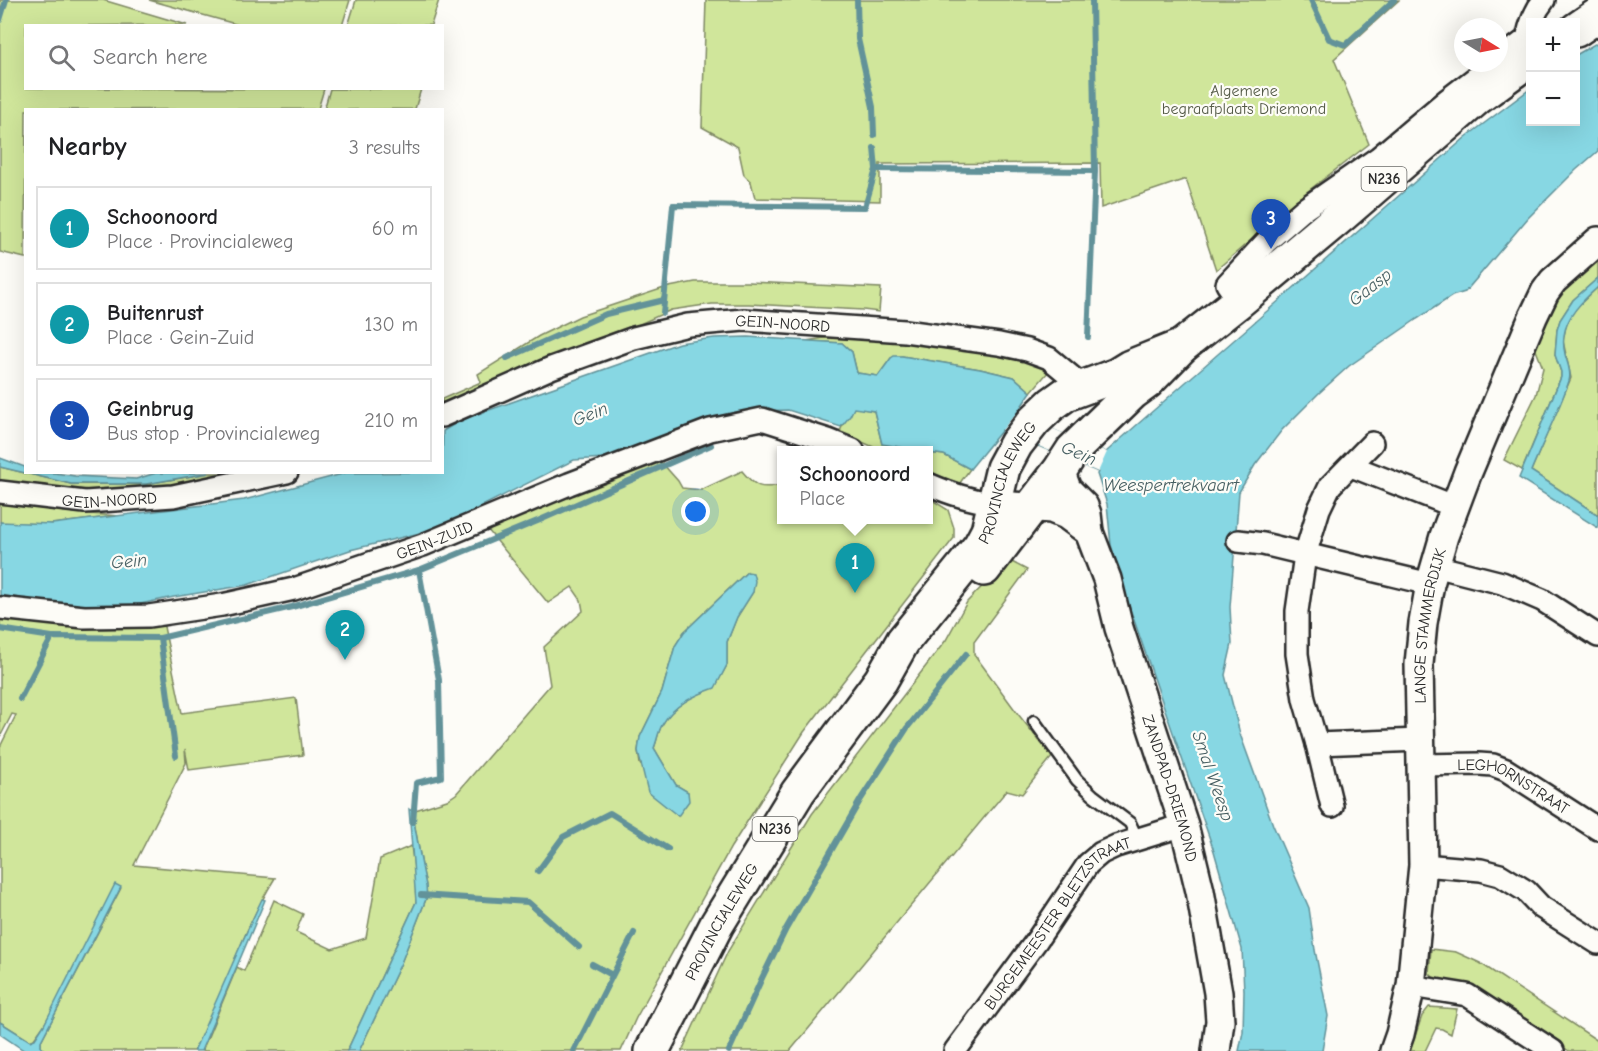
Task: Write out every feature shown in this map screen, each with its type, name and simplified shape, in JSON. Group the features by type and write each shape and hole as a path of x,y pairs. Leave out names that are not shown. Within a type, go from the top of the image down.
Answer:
{"main road":[{"path":"1580,27 1598,15"},
{"name":"PROVINCIALEWEG","path":"881,680 918,651 938,628 1076,450 1132,393 1147,382 1233,292 1343,214 1477,98 1526,52"},
{"name":"PROVINCIALEWEG","path":"652,1051 717,924 798,792 881,680 903,640 980,546 988,531 1002,468 1027,430 1052,404 1066,394 1182,346"}],"street":[{"path":"1532,18 1545,0"},
{"path":"1508,57 1526,50"},
{"name":"PROVINCIALEWEG","path":"1233,292 1266,242 1303,210 1377,158 1483,72"},
{"name":"LANGE STAMMERDIJK","path":"1394,1051 1411,986 1423,865 1419,664 1423,623 1433,575 1444,536 1473,461 1545,292 1562,272 1598,241"},
{"name":"GEIN-NOORD","path":"444,415 550,368 634,338 688,325 744,320 905,331 999,344 1049,358 1085,388"},
{"path":"1076,450 1094,405 1085,388"},
{"name":"GEIN-ZUID","path":"0,608 84,616 149,616 222,605 294,589 423,546 569,484 710,430 762,419 843,446"},
{"path":"1332,806 1304,699 1298,654 1297,611 1305,555 1319,509 1330,486 1372,443"},
{"name":"ZANDPAD-DRIEMOND","path":"1076,450 1067,489 1084,506 1087,514 1089,532 1107,579 1119,628 1184,825 1200,891 1218,993 1220,1021 1216,1051"},
{"path":"1351,466 1456,507"},
{"name":"GEIN-NOORD","path":"0,492 85,502 173,496 278,474"},
{"path":"933,486 964,498 995,504 1051,509 1066,515 1089,532"},
{"path":"1238,541 1263,544 1305,555 1502,583 1542,600 1598,636"},
{"name":"LEGHORNSTRAAT","path":"1317,744 1420,752 1493,765 1506,770 1598,829"},
{"name":"BURGEMEESTER BLETZSTRAAT","path":"955,1051 1037,940 1088,864 1101,853 1184,825"},
{"path":"1423,865 1481,870 1500,875 1526,891 1540,907 1598,943"},
{"path":"1411,986 1467,995 1553,1051"}],"lane":[{"path":"1034,721 1077,780 1130,823 1138,840"}],"green space":[{"path":"0,0 103,0 184,24 24,24 24,90 324,90 318,108 24,108 24,258 0,252"},
{"path":"149,0 350,0 343,24 235,24"},
{"path":"356,0 439,0 431,24 349,24"},
{"name":"Algemene begraafplaats Driemond","path":"706,0 1399,0 1334,59 1369,144 1308,191 1216,270 1186,179 1101,208 1100,163 880,164 880,201 755,198 751,182 744,175 738,147 702,127"},
{"path":"330,90 421,90 415,108 325,108"},
{"path":"1598,251 1598,278 1573,300 1560,320 1555,355 1561,377 1522,470 1504,460 1536,395 1543,368 1534,345 1554,299"},
{"path":"695,282 748,282 881,288 879,312 749,304 712,304 671,310 444,412 444,398 481,382 478,374 539,336 580,316 664,288"},
{"path":"1598,287 1598,515 1531,471 1571,378 1563,341 1566,326 1570,316 1579,305"},
{"path":"866,331 992,352 1045,364 1049,371 1031,392 1014,377 902,356 891,358 878,376 857,373 852,352 842,343 806,341"},
{"path":"854,407 874,411 882,444 894,446 871,446 840,432"},
{"path":"933,454 944,455 970,469 957,487 933,475"},
{"path":"655,455 682,488 701,490 742,471 759,486 777,486 777,524 933,524 933,501 948,510 954,528 954,538 804,732 731,847 636,1018 621,1051 359,1051 401,963 426,899 427,891 412,811 447,800 456,794 550,685 544,647 583,611 581,600 572,587 548,603 483,524","holes":["747,572 753,592 737,617 727,642 727,665 715,687 678,706 666,718 659,731 654,748 676,785 688,792 678,816 640,764 638,751 640,737 662,692 675,646 684,632"]},
{"path":"0,467 71,484 146,484 203,474 259,474 133,495 0,486"},
{"path":"0,500 44,509 118,516 51,524 2,523 0,522"},
{"path":"1008,560 1027,570 974,642 974,654 1052,757 1022,794 1007,790 790,1051 682,1051 728,951 812,814 946,640 967,602"},
{"path":"0,616 163,622 182,713 296,698 303,755 189,770 185,749 186,763 134,865 275,878 250,925 194,1051 46,1051 41,1047 41,1041 121,888 34,1039 30,1041 0,1022 0,747 16,715 12,714 0,737"},
{"path":"411,846 416,902 347,1051 202,1051 237,967 244,971 274,900 303,914 296,932 332,949 366,938 380,859"},
{"path":"1431,949 1456,952 1480,963 1598,1041 1598,1051 1569,1051 1476,988 1462,983 1435,979 1429,973"},
{"path":"1429,1007 1457,1009 1451,1034 1436,1028 1425,1051 1410,1051 1422,1016"}],"water":[{"path":"1598,42 1598,151 1528,218 1465,292 1452,296 1349,366 1319,393 1282,430 1255,465 1239,492 1230,607 1232,644 1225,675 1240,734 1273,825 1309,908 1328,1016 1322,1051 1239,1051 1243,1032 1242,949 1214,851 1126,597 1111,545 1107,504 1098,472 1002,430 970,469 944,455 933,454 933,446 882,444 874,411 854,408 841,427 788,410 757,411 719,419 604,458 574,460 436,529 350,550 247,585 116,609 53,604 0,595 0,522 52,524 244,500 342,474 444,474 444,430 461,420 679,343 714,338 748,337 842,343 852,352 857,373 878,376 891,358 902,356 1014,377 1031,392 1016,414 1106,452 1466,137 1526,92 1526,126 1580,126 1580,53"},
{"path":"1598,278 1598,287 1576,308 1567,325 1564,344 1570,378 1531,471 1598,515 1598,528 1519,478 1561,377 1555,355 1560,320 1573,300"},
{"path":"0,458 24,467 24,473 0,467"},
{"path":"29,474 136,479 153,474 203,474 146,484 71,484"},
{"path":"747,572 753,573 755,581 753,592 737,617 727,642 727,665 715,688 678,706 661,728 654,748 676,785 688,792 689,801 678,816 648,792 638,751 640,737 662,692 675,646 684,632"},
{"path":"409,809 412,811 426,885 426,899 401,963 359,1051 347,1051 416,902"},
{"path":"115,884 121,887 41,1041 41,1047 46,1051 25,1051 0,1034 0,1022 30,1041 35,1039"},
{"path":"262,899 265,900 201,1051 194,1051 236,956"}],"pier":[{"path":"1016,413 1107,452 1098,472 1002,430"}],"waterway":[{"path":"0,20 6,0"},
{"path":"857,0 858,39 873,107 874,135"},
{"path":"1088,337 1095,171 1092,0"},
{"path":"1311,0 1329,39 1345,45 1394,0"},
{"path":"663,313 673,205 865,207 876,169 874,148"},
{"path":"876,169 1095,171"},
{"path":"507,358 606,314 664,300"},
{"path":"20,699 52,637 160,638 292,607 419,570 711,445"},
{"path":"413,822 416,783 441,777 439,680 419,570"},
{"path":"0,629 52,637"},
{"path":"160,638 176,756"},
{"path":"729,1051 786,929 861,799 907,728 966,654"},
{"path":"538,871 563,837 610,813 668,849"},
{"path":"421,895 528,902 579,947"},
{"path":"574,1051 634,933"},
{"path":"592,964 612,975"}],"place":[{"name":"Geinbrug","path":"1271,249"},
{"name":"Schoonoord","path":"855,593"},
{"name":"Buitenrust","path":"345,660"}],"water label":[{"name":"Gaasp","path":"1370,287"},
{"name":"Gein","path":"590,414"},
{"name":"Gein","path":"1079,453"},
{"name":"Weespertrekvaart","path":"1171,485"},
{"name":"Gein","path":"129,561"},
{"name":"Smal Weesp","path":"1213,776"}]}
